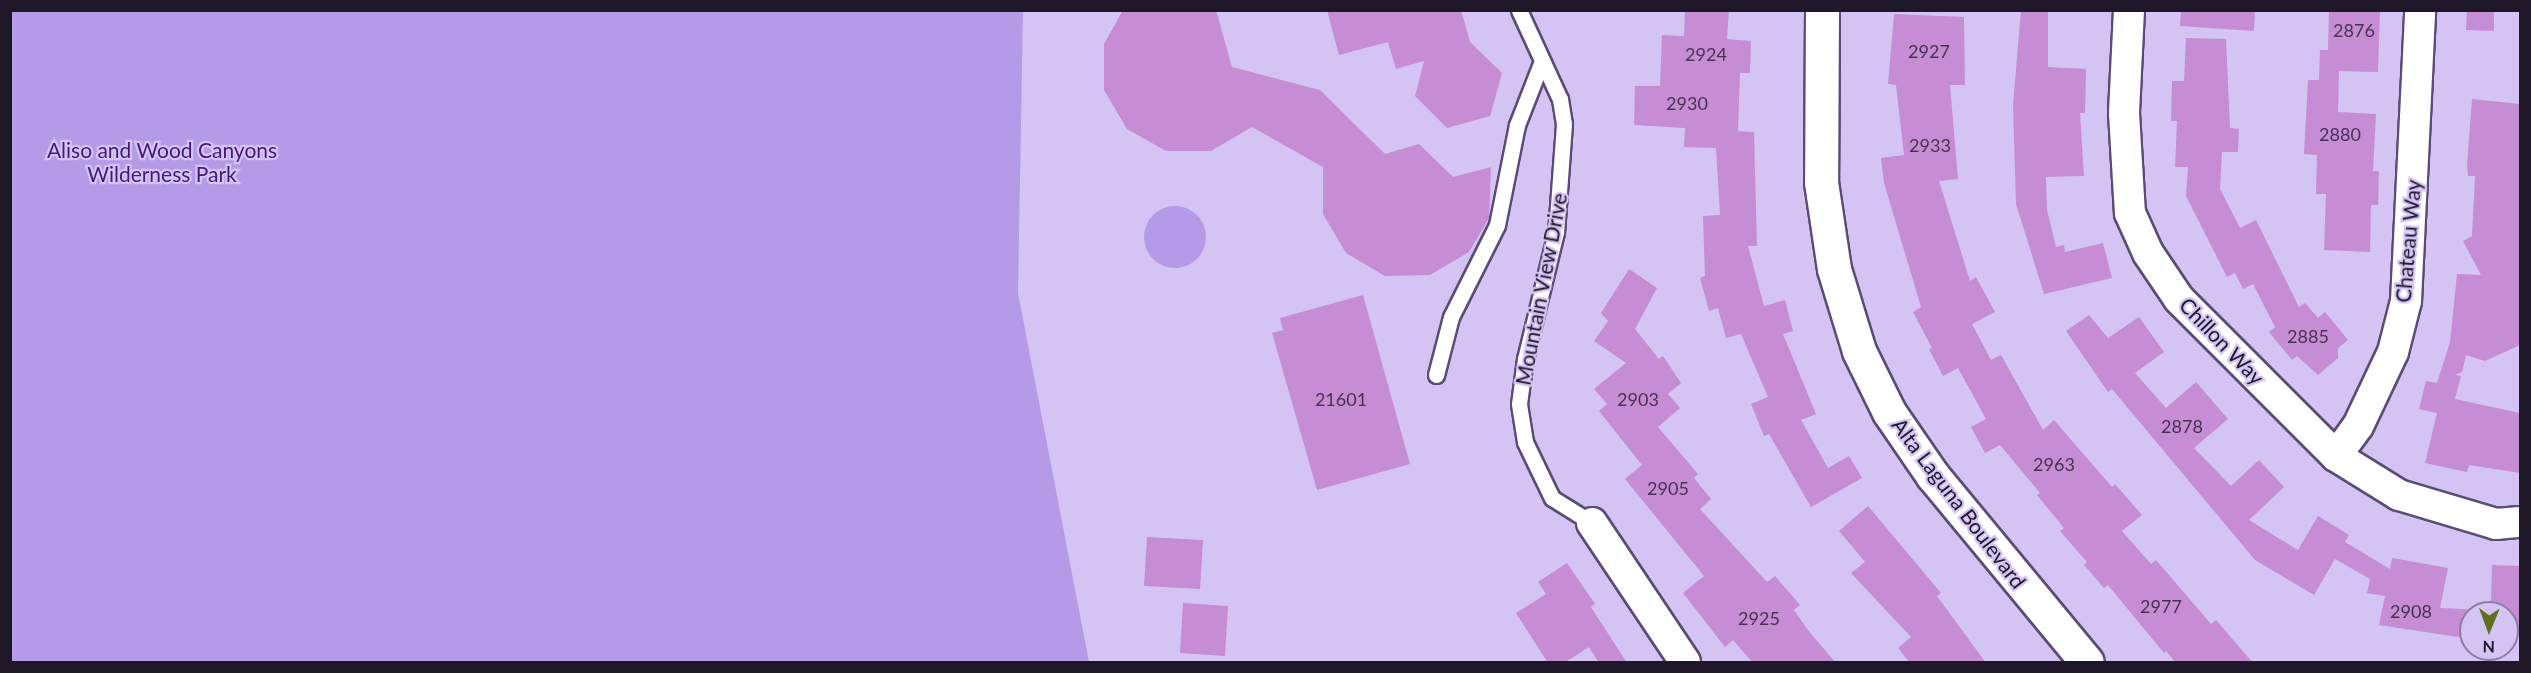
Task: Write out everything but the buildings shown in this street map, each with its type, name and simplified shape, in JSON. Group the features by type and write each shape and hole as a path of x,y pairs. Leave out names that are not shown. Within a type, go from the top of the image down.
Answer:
{"main road":[{"name":"Alta Laguna Boulevard","path":"1822,10 1818,100 1821,182 1834,269 1860,351 1889,412 1933,476 2087,663"}],"street":[{"name":"Chillon Way","path":"2129,10 2125,171 2130,213 2148,253 2179,299 2336,456 2399,495 2496,524 2520,522"},
{"name":"Chateau Way","path":"2336,456 2358,426 2393,352 2406,301 2420,10"},
{"name":"Mountain View Drive","path":"1592,523 1686,663"}],"lane":[{"name":"Mountain View Drive","path":"1520,10 1560,99 1563,177 1520,404 1525,442 1552,498 1592,523"},
{"path":"1436,375 1451,317 1497,225 1517,125 1542,61"}],"green space":[{"name":"Aliso and Wood Canyons Wilderness Park","path":"10,11 1023,11 1018,293 1089,662 11,662"},
{"path":"1175,206 1197,215 1206,237 1197,259 1175,268 1153,259 1144,237 1153,215"}]}
